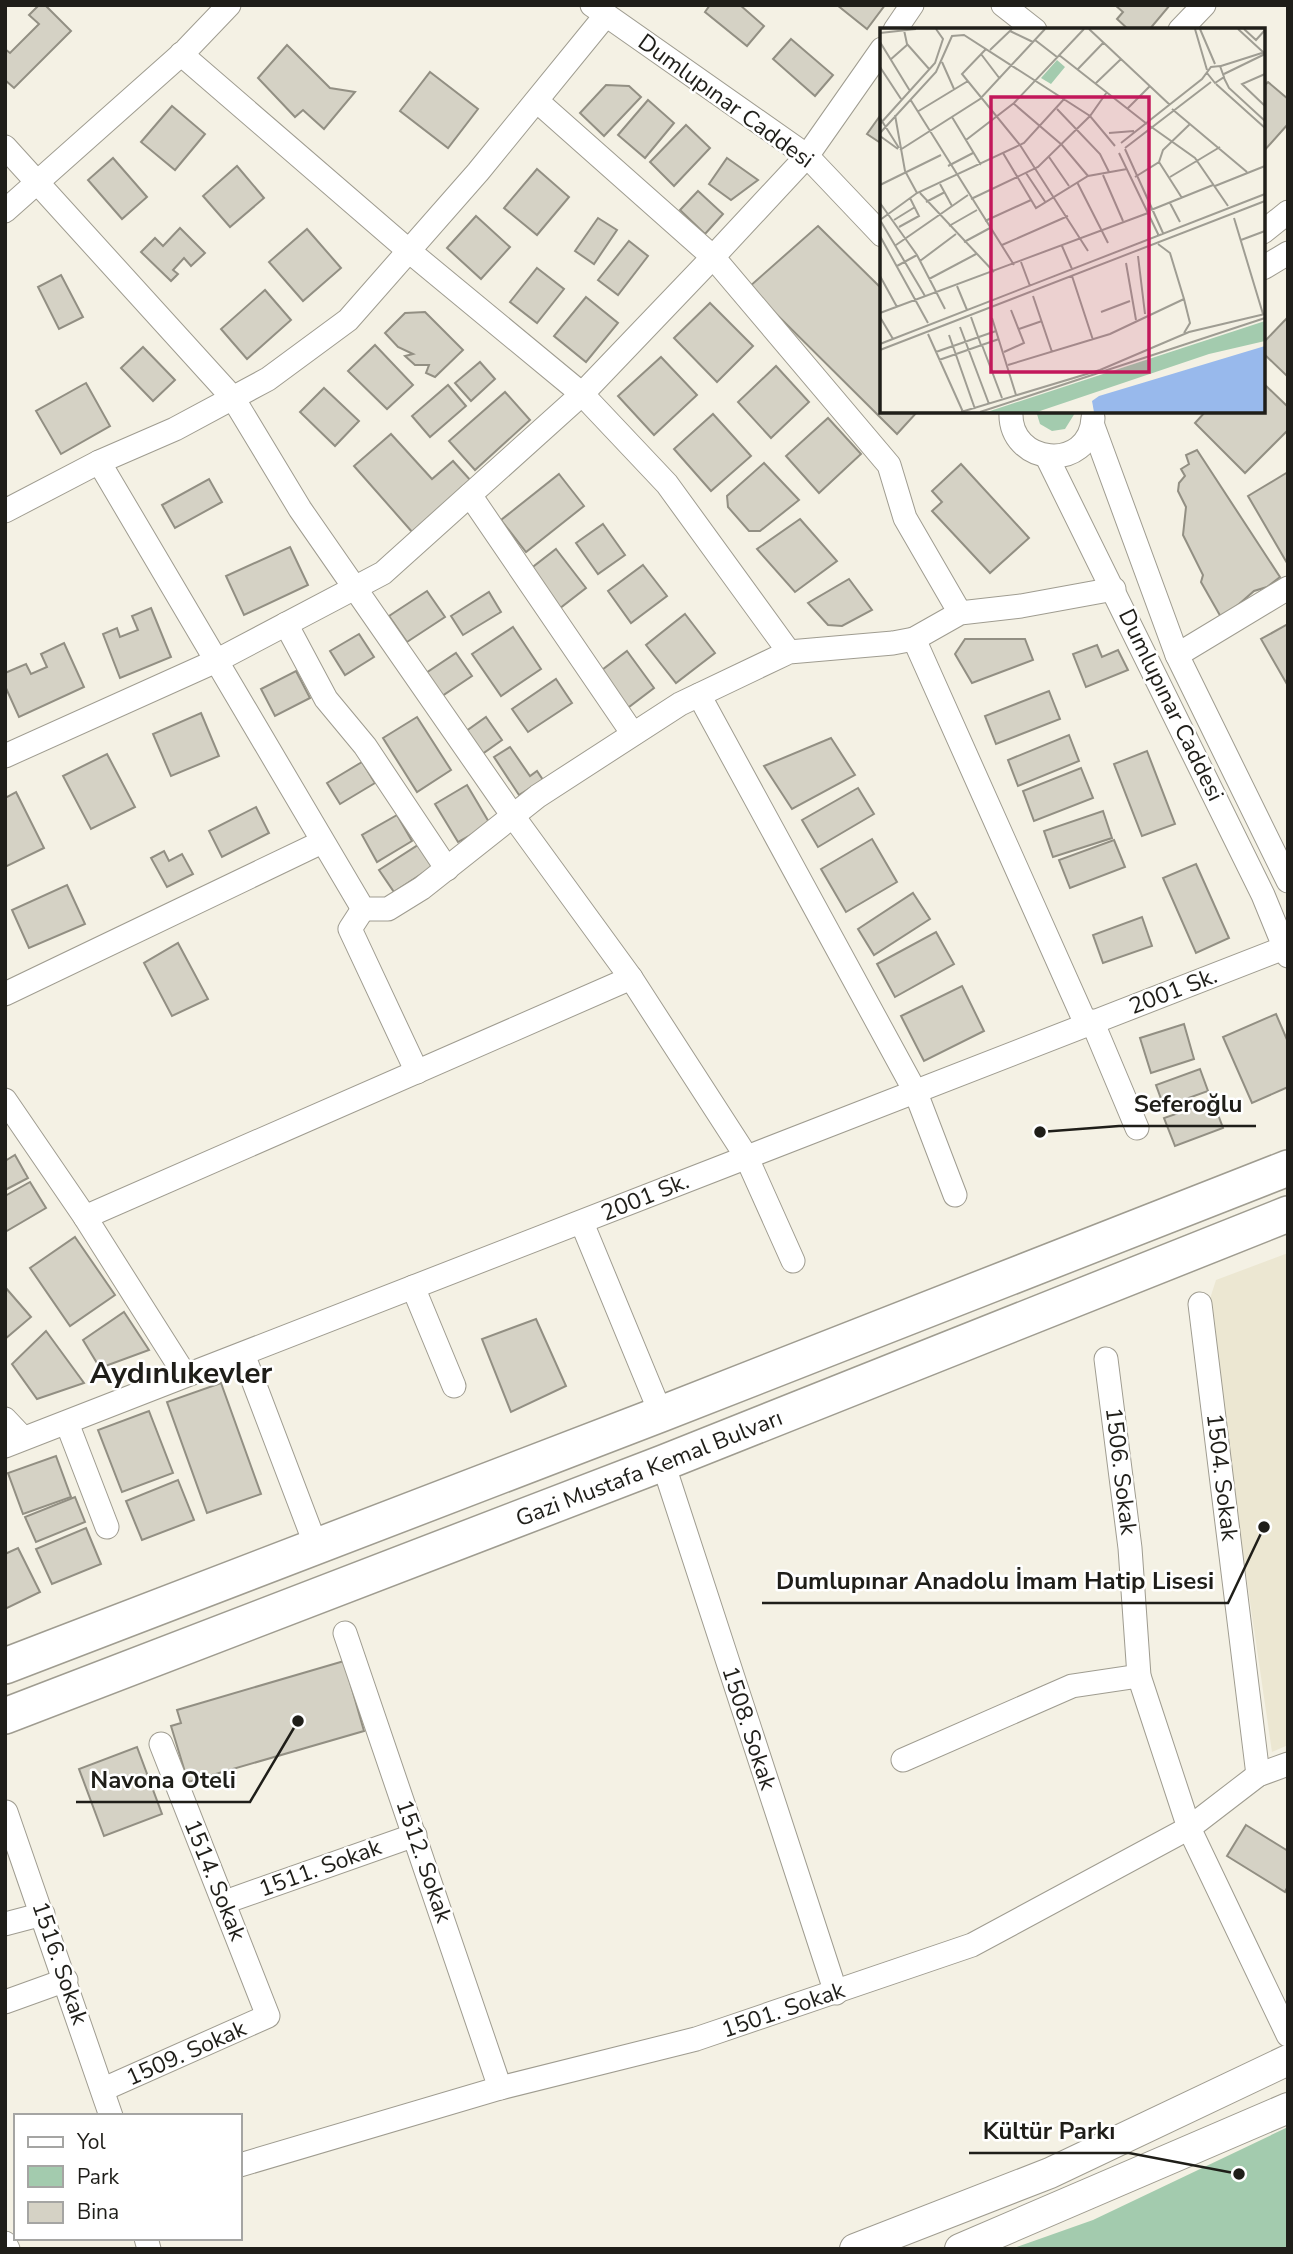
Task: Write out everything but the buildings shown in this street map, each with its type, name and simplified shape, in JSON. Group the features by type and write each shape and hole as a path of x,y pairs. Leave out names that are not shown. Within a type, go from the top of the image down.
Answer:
{"highway":[{"name":"Gazi Mustafa Kemal Bulvarı","path":"5,1666 661,1414 1288,1168"},
{"name":"Gazi Mustafa Kemal Bulvarı","path":"5,1716 663,1463 1288,1214"}],"main road":[{"path":"855,2249 1050,2173 1288,2060"},
{"path":"960,2249 1288,2108"}],"street":[{"path":"5,211 181,54 229,5"},
{"path":"896,28 912,5"},
{"path":"1003,5 1032,28"},
{"path":"1182,28 1204,5"},
{"path":"5,511 99,462 174,429 268,379 348,320 537,101 599,10"},
{"name":"Dumlupınar Caddesi","path":"599,10 807,156 880,233"},
{"path":"5,756 216,661 383,573 582,394 713,257 807,156 880,52"},
{"path":"181,54 409,251 582,394 667,484 789,652"},
{"path":"537,101 713,257 889,466 905,518 960,613"},
{"path":"5,147 233,398 300,509 513,816 631,978 746,1156 793,1261"},
{"path":"1265,267 1288,253"},
{"path":"1011,413 1014,433 1022,444 1033,453 1047,457 1070,454 1080,447 1095,417"},
{"name":"Dumlupınar Caddesi","path":"1095,417 1177,655 1288,881"},
{"name":"Dumlupınar Caddesi","path":"1047,457 1263,895 1286,952"},
{"path":"99,462 363,909"},
{"path":"470,495 633,734"},
{"path":"1177,655 1288,588"},
{"path":"363,909 388,909 447,869 538,796 633,734 699,695 789,652 914,639 960,613 1021,606 1114,589"},
{"path":"286,624 326,699 365,746 447,869"},
{"path":"914,639 1137,1128"},
{"path":"699,695 916,1093 955,1195"},
{"path":"5,994 322,842"},
{"path":"363,909 350,929 417,1072"},
{"name":"2001 Sk.","path":"14,1442 582,1223 746,1156 916,1093 1089,1023 1286,952"},
{"path":"85,1217 631,978"},
{"path":"5,1100 85,1217 185,1375"},
{"path":"582,1223 661,1414"},
{"path":"413,1287 454,1386"},
{"name":"1504. Sokak","path":"1200,1304 1258,1775"},
{"path":"243,1354 316,1546"},
{"name":"1506. Sokak","path":"1106,1359 1130,1548 1139,1676 1189,1828 1288,2035"},
{"path":"5,1419 14,1442"},
{"path":"67,1423 107,1527"},
{"name":"1508. Sokak","path":"663,1463 836,1993"},
{"name":"1512. Sokak","path":"345,1633 500,2088"},
{"path":"902,1760 1072,1686 1139,1676"},
{"name":"1514. Sokak","path":"161,1744 268,2016"},
{"name":"1501. Sokak","path":"242,2164 500,2088 696,2039 972,1945 1189,1828 1258,1775 1288,1764"},
{"name":"1516. Sokak","path":"6,1812 110,2114"},
{"name":"1511. Sokak","path":"225,1902 415,1835"},
{"path":"5,1924 43,1914"},
{"path":"5,2002 66,1980"},
{"name":"1509. Sokak","path":"104,2089 268,2016"},
{"path":"5,2243 8,2249"}],"shaded area":[{"path":"1288,1253 1288,1745 1272,1752 1207,1308 1216,1280"}],"green space":[{"path":"1037,413 1075,413 1065,429 1052,431 1040,424"},
{"path":"1288,2127 1288,2249 1011,2249 1093,2220"}],"place":[{"name":"Seferoğlu","path":"1040,1132"},
{"name":"Dumlupınar Anadolu İmam Hatip Lisesi","path":"1264,1527"},
{"name":"Navona Oteli","path":"298,1721"},
{"name":"Kültür Parkı","path":"1239,2174"}],"district":[{"name":"Aydınlıkevler","path":"181,1373"}]}
